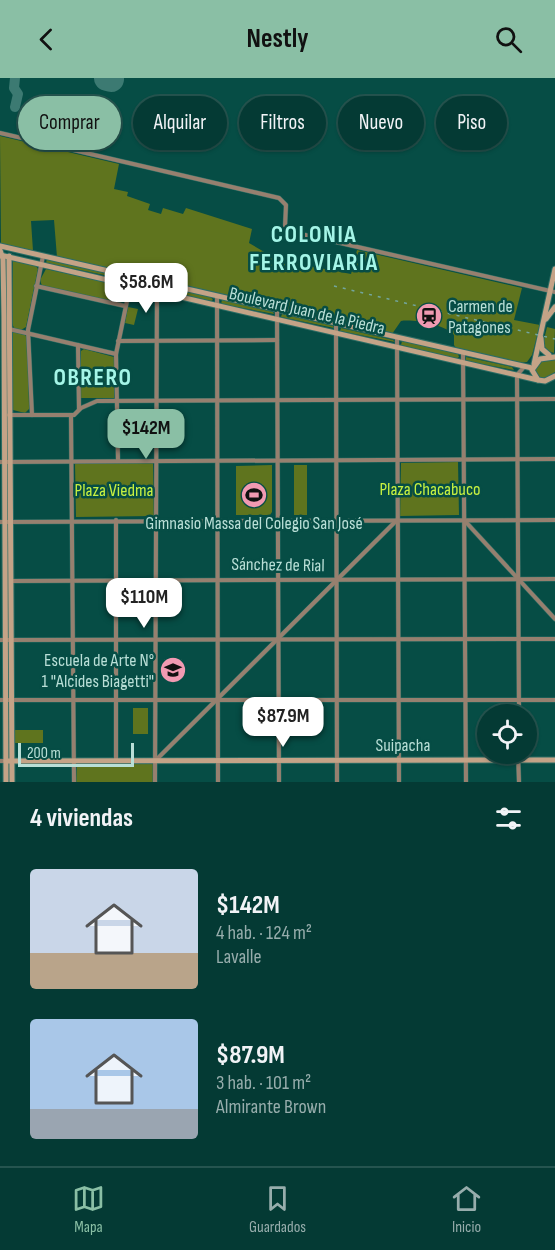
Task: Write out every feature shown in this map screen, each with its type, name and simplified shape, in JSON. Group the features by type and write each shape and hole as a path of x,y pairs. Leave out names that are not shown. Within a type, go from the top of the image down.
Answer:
{"main road":[{"path":"4,317 9,248"},
{"name":"Boulevard Juan de la Piedra","path":"1,252 9,248 524,367 533,366"},
{"path":"1,252 6,329 5,402 7,415 5,462 6,782"},
{"name":"Boulevard Juan de la Piedra","path":"1,252 9,257 42,265 538,380 545,381 555,376"},
{"path":"538,380 532,373 533,366 545,320 546,306 553,291 555,269"},
{"path":"545,320 555,307"},
{"path":"541,336 542,349 554,357"},
{"path":"533,366 540,359 554,357"},
{"name":"Suipacha","path":"6,761 477,758"},
{"name":"Suipacha","path":"537,758 555,760"},
{"path":"6,761 12,782"}],"street":[{"path":"0,133 279,198 286,205 285,227 292,232 553,291"},
{"path":"32,415 28,333 43,256"},
{"path":"118,460 116,354 132,277"},
{"path":"155,782 157,283"},
{"path":"36,286 125,306"},
{"path":"217,296 218,782"},
{"path":"546,306 555,307"},
{"path":"277,310 276,581 279,782"},
{"path":"336,324 337,782"},
{"path":"6,329 116,354"},
{"path":"397,338 399,782"},
{"path":"118,341 277,340"},
{"path":"78,345 79,410"},
{"path":"462,353 466,782"},
{"path":"519,704 517,375 524,367"},
{"path":"7,415 71,416 94,402 117,401 555,399"},
{"path":"71,416 74,782"},
{"path":"5,462 555,459"},
{"path":"116,520 116,760"},
{"path":"156,760 398,520"},
{"path":"464,520 555,619"},
{"path":"5,521 555,520"},
{"name":"Sánchez de Rial","path":"5,581 555,579"},
{"path":"5,640 555,639"},
{"path":"6,701 555,700"},
{"path":"518,764 519,782"}],"green space":[{"path":"0,136 18,140 18,150 60,150 119,164 114,189 128,192 127,196 150,204 148,210 161,214 163,208 183,214 186,208 252,229 249,243 290,267 299,264 351,274 357,250 522,288 514,320 540,325 532,355 527,362 518,363 456,348 454,335 450,331 429,324 401,321 392,334 57,257 54,220 31,221 33,251 1,244"},
{"path":"47,259 127,278 128,280 46,263"},
{"path":"13,260 36,266 38,269 26,327 21,330 14,328 12,323"},
{"path":"46,269 123,286 127,291 125,300 120,303 42,286 40,280"},
{"path":"162,285 211,297 213,300 161,290 159,287"},
{"path":"222,300 273,312 274,314 221,304"},
{"path":"128,307 138,309 134,325 125,323"},
{"path":"282,314 333,326 334,328 281,317"},
{"path":"547,327 555,329 554,353 548,351 543,344"},
{"path":"341,328 393,340 395,342 340,331"},
{"path":"13,332 25,335 28,339 29,409 25,413 13,410"},
{"path":"402,341 458,354 459,357 456,359 401,345"},
{"path":"84,349 114,357 114,398 81,398 81,351"},
{"path":"466,357 512,367 514,370 466,361"},
{"path":"551,358 555,360 555,372 547,378 539,378 534,370 541,360"},
{"name":"Plaza Chacabuco","path":"458,462 459,515 400,516 401,463"},
{"name":"Plaza Viedma","path":"75,463 153,463 154,516 76,517"},
{"name":"Gimnasio Massa del Colegio San José","path":"272,465 272,512 270,515 236,515 236,466"},
{"path":"294,465 307,465 307,515 294,515"},
{"path":"133,708 148,708 148,734 133,734"},
{"path":"15,730 43,730 43,743 15,743"},
{"path":"77,763 151,763 154,765 153,782 76,782"}],"taxiway":[{"path":"15,78 14,88 18,94 15,107"}],"runway":[{"path":"107,78 111,79"}],"railway":[{"path":"334,286 555,339"}],"place":[{"name":"Carmen de Patagones","path":"429,316"},
{"name":"Gimnasio Massa del Colegio San José","path":"254,495"},
{"name":"Escuela de Arte N° 1 \"Alcides Biagetti\"","path":"173,670"}],"district":[{"name":"COLONIA FERROVIARIA","path":"314,248"},
{"name":"OBRERO","path":"93,377"}]}
